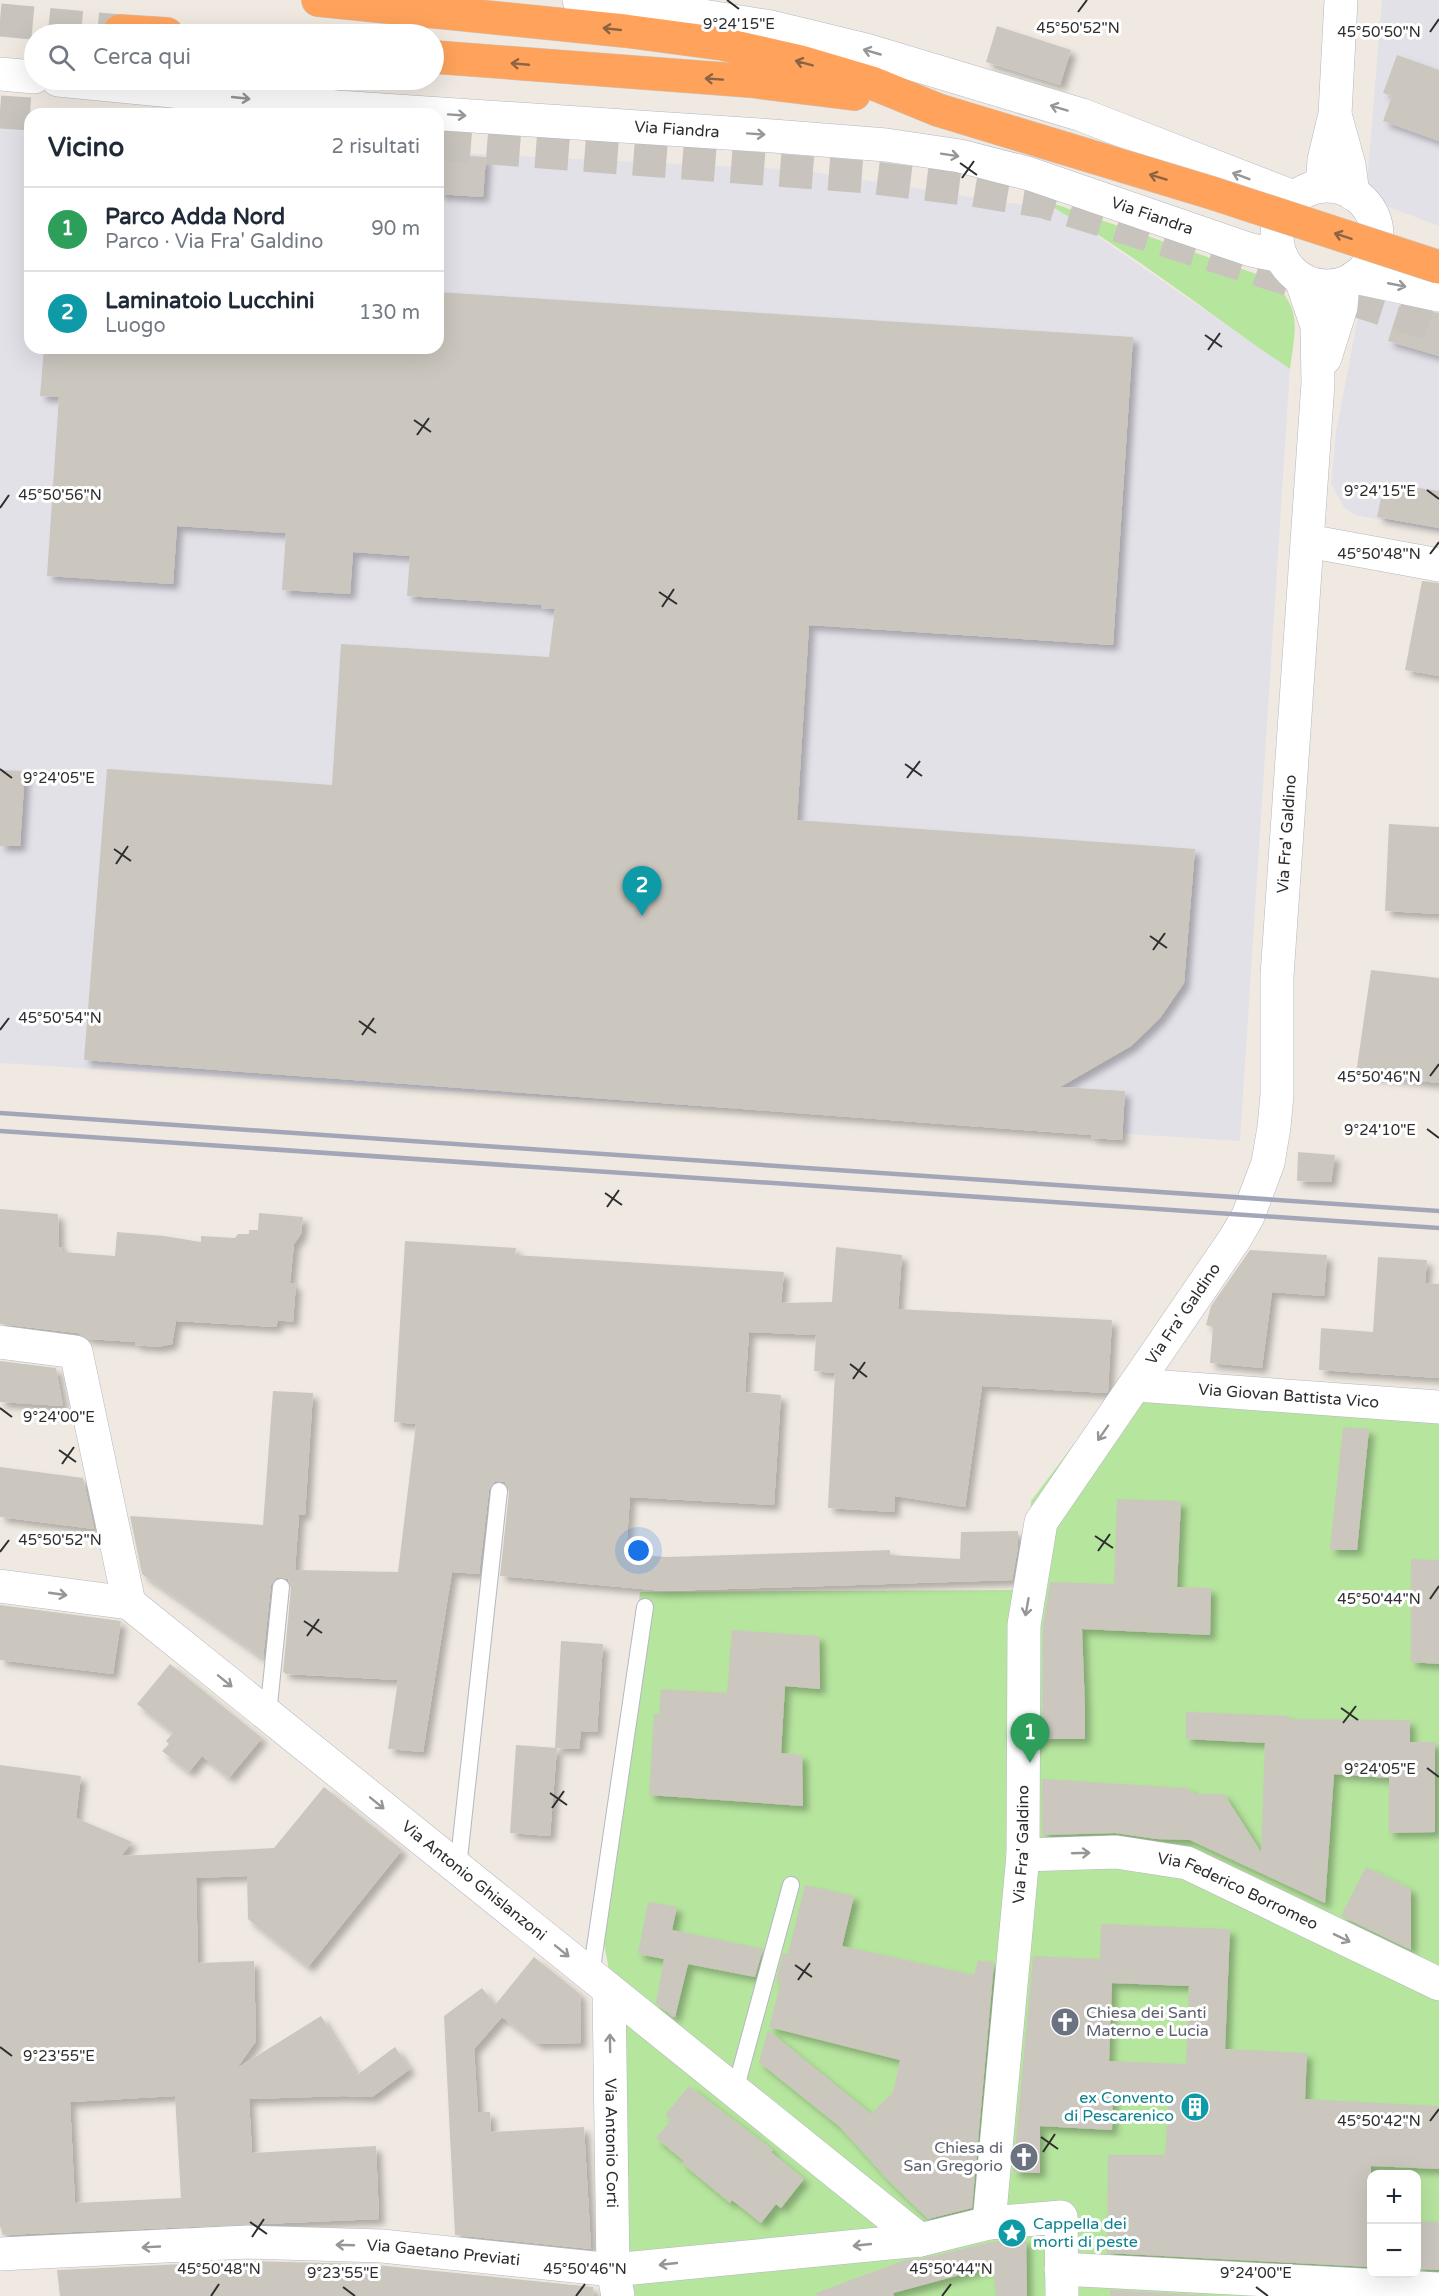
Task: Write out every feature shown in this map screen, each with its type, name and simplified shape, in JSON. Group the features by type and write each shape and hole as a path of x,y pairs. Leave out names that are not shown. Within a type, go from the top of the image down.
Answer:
{"highway":[{"path":"318,0 625,31 722,44 801,62 872,83 938,110 1212,193 1439,267"},
{"path":"444,58 750,81 860,95 938,110"}],"street":[{"path":"579,0 665,10 771,27 866,50 1082,115 1336,199 1439,255"},
{"path":"1336,199 1349,165 1335,114 1341,0"},
{"path":"0,74 24,76"},
{"name":"Via Fiandra","path":"161,90 351,108"},
{"name":"Via Fiandra","path":"444,114 886,145 960,156 1030,174 1251,250 1291,267"},
{"path":"1336,199 1377,234 1375,250 1368,266 1349,280 1329,286 1316,285 1291,267 1277,240 1279,224 1285,209 1336,199"},
{"name":"Via Fra' Galdino","path":"989,2223 1023,1855 1024,1625 1041,1522 1137,1385 1248,1216 1268,1163 1277,1095 1277,976 1318,383 1317,326 1291,267"},
{"path":"1349,280 1439,295"},
{"name":"Via Fra' Galdino","path":"1318,383 1349,280"},
{"path":"1308,541 1439,565"},
{"path":"0,1342 76,1352 129,1603 0,1586"},
{"name":"Via Giovan Battista Vico","path":"1137,1385 1439,1407"},
{"name":"Via Antonio Ghislanzoni","path":"129,1603 920,2240"},
{"name":"Via Federico Borromeo","path":"1023,1855 1116,1852 1187,1863 1439,1984"},
{"name":"Via Antonio Corti","path":"600,1982 615,2283"},
{"name":"Via Gaetano Previati","path":"0,2254 247,2242 382,2246 615,2283 920,2240 989,2223 1060,2217 1062,2283"},
{"path":"1062,2283 1376,2286 1418,2291"}],"lane":[{"path":"458,1868 499,1491"},
{"path":"268,1715 281,1587"},
{"path":"600,1982 645,1607"},
{"path":"735,2091 790,1885"}],"shaded area":[{"path":"1382,0 1439,0 1439,226 1384,205 1367,184"},
{"path":"0,106 24,109 24,354 444,354 444,152 801,170 1061,211 1290,369 1240,1141 0,1063"},
{"path":"1364,285 1439,300 1439,531 1355,515 1344,507 1331,484 1336,432"}],"green space":[{"path":"1032,196 1268,278 1287,299 1292,309 1295,330 1290,369 1099,235"},
{"path":"1124,1378 1439,1393 1439,2296 616,2296 618,2016 602,1934 640,1592 1025,1590 1031,1501"}],"building":[{"path":"997,26 1071,50 1060,85 986,62"},
{"path":"1397,55 1439,70 1439,141 1383,121 1392,96 1383,93"},
{"path":"444,154 486,157 483,197 444,194"},
{"path":"444,292 1133,337 1113,645 809,625 797,820 1195,849 1184,983 1160,1018 1131,1046 1060,1087 1125,1091 1122,1140 1091,1138 1091,1135 84,1060 107,769 332,785 341,644 549,657 555,609 541,608 542,605 407,596 410,556 353,552 350,594 282,590 286,533 177,526 173,584 47,576 59,397 40,396 44,354 444,354"},
{"path":"1399,306 1439,313 1439,356 1388,341"},
{"path":"1384,483 1439,491 1439,528 1377,517"},
{"path":"1422,581 1439,583 1439,676 1405,670"},
{"path":"0,770 25,771 20,846 0,846"},
{"path":"1389,824 1439,827 1439,914 1385,911"},
{"path":"1371,970 1439,978 1439,1083 1356,1074"},
{"path":"1298,1152 1335,1155 1331,1182 1297,1181"},
{"path":"0,1209 58,1214 59,1247 63,1247 63,1252 115,1256 117,1232 201,1242 201,1236 235,1238 238,1234 249,1234 249,1230 258,1230 259,1213 303,1217 301,1234 294,1244 290,1283 296,1284 293,1322 278,1320 276,1327 176,1321 172,1344 158,1347 135,1345 135,1342 89,1339 78,1333 0,1324"},
{"path":"405,1241 516,1248 515,1255 784,1272 781,1303 832,1302 836,1247 902,1255 898,1309 1112,1320 1108,1391 1107,1393 982,1386 965,1507 895,1496 894,1512 828,1508 835,1373 814,1371 816,1335 749,1332 745,1392 781,1395 774,1505 630,1497 626,1554 667,1557 890,1550 890,1555 960,1559 961,1532 1018,1531 1018,1547 1012,1580 664,1591 500,1576 509,1492 505,1482 495,1481 489,1490 479,1574 452,1572 423,1752 388,1749 398,1680 283,1672 291,1588 288,1579 277,1577 271,1585 263,1658 142,1574 130,1516 263,1525 273,1391 313,1393 305,1515 299,1515 295,1570 398,1572 416,1424 394,1422"},
{"path":"1250,1250 1327,1255 1324,1296 1272,1292 1262,1368 1210,1363 1213,1327 1206,1325 1211,1306"},
{"path":"1378,1257 1427,1260 1425,1283 1439,1284 1439,1378 1319,1370 1321,1328 1373,1332"},
{"path":"0,1361 56,1368 63,1406 0,1402"},
{"path":"1343,1427 1369,1429 1357,1550 1330,1550"},
{"path":"0,1467 83,1478 94,1529 0,1517"},
{"path":"1117,1499 1181,1501 1177,1587 1211,1588 1210,1635 1082,1629 1085,1739 1042,1739 1043,1627 1050,1582 1114,1584"},
{"path":"1411,1559 1439,1560 1439,1664 1411,1662"},
{"path":"0,1605 121,1621 113,1674 0,1660"},
{"path":"732,1630 819,1636 820,1689 785,1686 781,1753 802,1755 803,1806 649,1795 654,1714 659,1714 661,1689 727,1693"},
{"path":"561,1641 603,1644 597,1732 581,1731 579,1749 555,1748"},
{"path":"170,1664 262,1738 229,1778 202,1756 189,1772 162,1751 169,1744 166,1741 173,1733 137,1704"},
{"path":"1186,1712 1289,1716 1288,1719 1410,1720 1410,1742 1435,1742 1435,1832 1389,1833 1389,1778 1334,1774 1325,1903 1190,1840 1157,1839 1115,1833 1042,1835 1042,1779 1186,1788 1195,1794 1224,1794 1261,1852 1265,1743 1186,1739"},
{"path":"516,1745 557,1748 550,1836 510,1833"},
{"path":"0,1765 81,1776 76,1818 132,1842 121,1856 274,1848 324,1787 402,1850 308,1967 248,1919 247,1876 196,1878 198,1963 254,1961 256,2041 237,2068 321,2016 357,2075 395,2047 410,2069 372,2097 249,2099 252,2153 376,2146 379,2219 3,2235 0,2226","holes":["175,2096 181,2198 75,2203 70,2102"]},
{"path":"1366,1867 1411,1889 1411,1950 1341,1916"},
{"path":"805,1885 854,1896 842,1946 974,1975 978,1960 994,1963 972,2208 928,2219 888,2180 840,2127 759,2062 768,2030 871,2114 893,2092 900,2060 769,2027 781,1982 776,1981 783,1953 788,1954"},
{"path":"648,1902 677,1907 672,1930 763,1949 755,1977 688,1964 675,2017 673,2017 656,2003 664,1959 638,1954"},
{"path":"1101,1924 1230,1929 1225,2049 1307,2053 1305,2099 1439,2106 1439,2169 1371,2166 1371,2170 1367,2170 1367,2267 1107,2253 1108,2155 1165,2155 1169,2095 1113,2092 1112,2130 1040,2126 1040,2173 1013,2172 1033,1956 1100,1959","holes":["1112,1983 1189,1986 1186,2064 1109,2061"]},
{"path":"534,1957 580,1994 581,2043 537,2044 502,2017 474,2049 478,2112 490,2112 491,2132 584,2127 591,2249 455,2235 444,2016 482,1988 495,2005"},
{"path":"689,2086 773,2150 771,2152 804,2179 781,2208 776,2204 761,2223 732,2200 730,2203 656,2138 671,2120 665,2115"},
{"path":"1421,2221 1439,2222 1439,2270 1421,2269"},
{"path":"1026,2239 1027,2296 996,2296 993,2266 893,2293 894,2296 817,2296 816,2293 905,2260 924,2258 992,2242"},
{"path":"247,2261 366,2264 456,2273 593,2287 594,2296 60,2296 57,2270"},
{"path":"1110,2290 1216,2296 1110,2296"}],"tunnel":[{"path":"0,20 44,24"},
{"path":"0,112 24,114"},
{"path":"444,144 867,177 972,190 1044,202 1439,327"}],"railway":[{"path":"0,1113 1439,1211"},
{"path":"0,1131 1439,1228"}],"place":[{"name":"Laminatoio Lucchini","path":"642,916"},
{"name":"Parco Adda Nord","path":"1030,1763"},
{"name":"Chiesa dei Santi Materno e Lucia","path":"1065,2022"},
{"name":"ex Convento di Pescarenico","path":"1195,2107"},
{"name":"Chiesa di San Gregorio","path":"1024,2157"},
{"name":"Cappella dei morti di peste","path":"1012,2233"}]}
